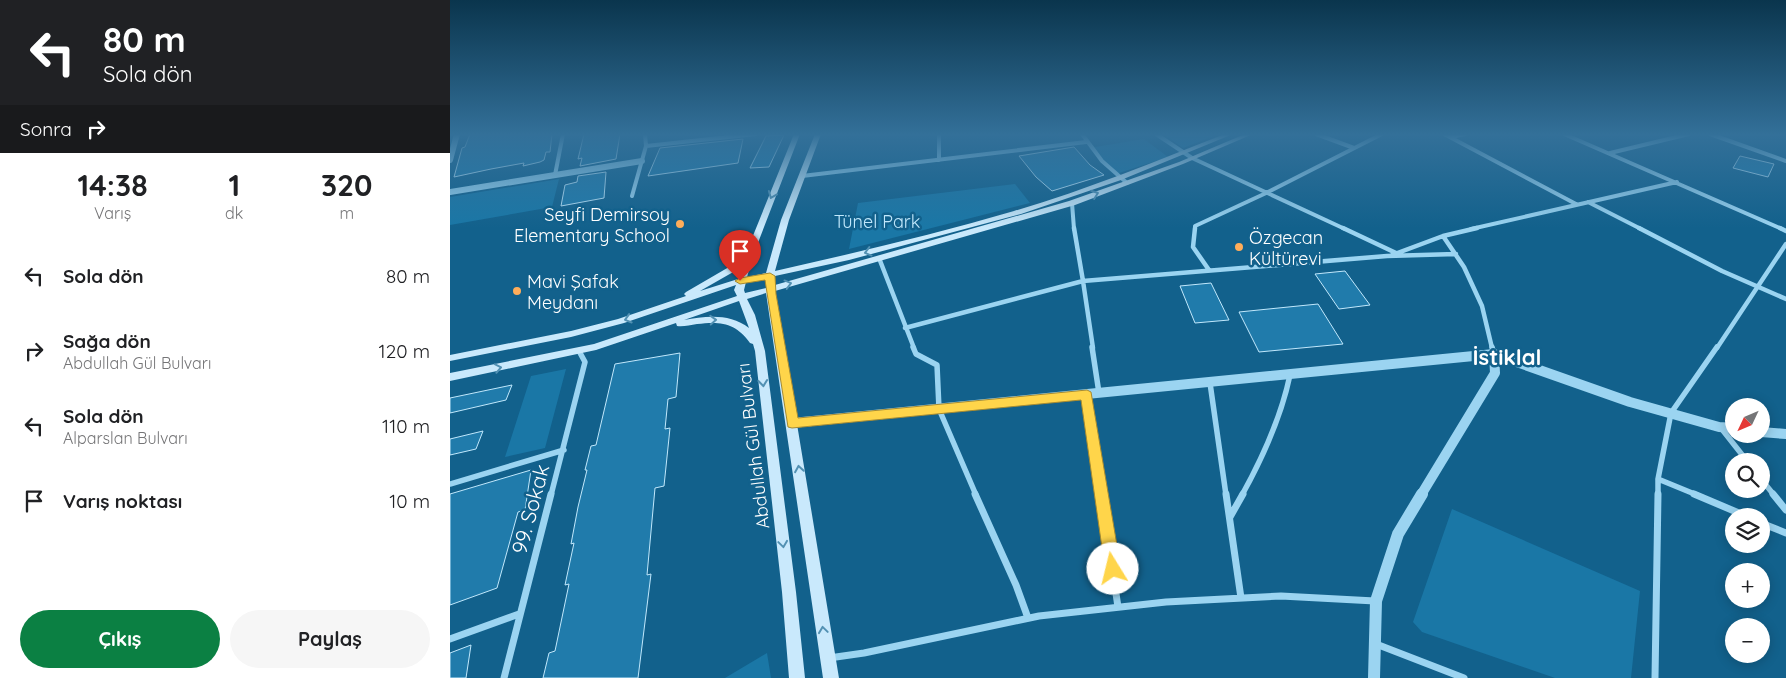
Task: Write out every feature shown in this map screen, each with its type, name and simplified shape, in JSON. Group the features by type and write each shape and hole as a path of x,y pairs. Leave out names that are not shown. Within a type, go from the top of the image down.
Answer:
{"main road":[{"path":"740,281 785,166"},
{"path":"806,166 785,220 770,269 770,289 831,678"},
{"path":"450,358 571,334 652,312 740,281 846,258 1018,212 1157,166"},
{"path":"450,377 579,351 743,297 1072,203 1127,183 1166,166"},
{"path":"652,312 721,276 750,253"},
{"name":"Abdullah Gül Bulvarı","path":"740,281 739,290 750,315 760,351 789,592 797,678"},
{"path":"647,330 697,321 722,319 739,325 750,333 760,351"}],"street":[{"path":"555,176 557,166"},
{"path":"450,192 615,166"},
{"path":"632,196 641,166"},
{"path":"802,176 891,166"},
{"path":"1106,166 1118,178 1127,183"},
{"path":"1209,166 1396,254"},
{"path":"1209,270 1193,247 1195,226 1319,166"},
{"path":"1504,166 1576,204"},
{"path":"1639,166 1786,231"},
{"path":"1387,256 1443,236 1677,182"},
{"path":"1588,202 1722,271 1786,299"},
{"path":"1072,203 1072,215 1099,394"},
{"path":"1374,678 1376,602 1398,534 1495,373 1494,354 1482,306 1456,254 1443,236"},
{"path":"1655,678 1658,479 1671,413 1759,287 1786,244"},
{"path":"905,328 1083,281 1387,256 1456,254"},
{"path":"879,258 916,354 937,365 939,409 1016,585 1028,618"},
{"name":"99. Sokak","path":"504,678 519,614 564,450 585,362 579,351"},
{"path":"792,424 1494,354 1630,402 1725,427"},
{"path":"1230,517 1266,450 1287,394 1290,375"},
{"path":"1210,383 1241,598"},
{"path":"1087,395 1118,607"},
{"path":"1719,427 1740,453"},
{"path":"1770,433 1786,434"},
{"path":"450,484 564,450"},
{"path":"1658,479 1727,508"},
{"path":"1770,490 1786,510"},
{"path":"1770,527 1786,533"},
{"path":"828,658 864,653 1028,618 1166,602 1281,596 1376,602"},
{"path":"450,639 519,614"},
{"path":"1375,644 1464,678"}],"green space":[{"path":"1107,166 1142,166 1116,174"},
{"path":"559,179 552,207 450,225 450,197"},
{"name":"Tünel Park","path":"1015,184 1030,203 849,249 858,203"},
{"path":"566,369 545,448 505,457 531,376"},
{"path":"1452,509 1640,591 1631,678 1555,678 1422,632 1413,622"},
{"path":"767,653 771,678 725,678"}],"building":[{"path":"457,166 509,166 491,169 454,177"},
{"path":"652,166 720,166 648,176"},
{"path":"751,166 770,166 769,167 750,168"},
{"path":"1027,166 1091,166 1104,175 1052,191"},
{"path":"1734,166 1773,166 1768,177 1733,168"},
{"path":"606,172 604,198 561,206 565,185 577,182 578,176"},
{"path":"1345,271 1370,305 1339,309 1315,274"},
{"path":"1211,283 1229,320 1195,323 1180,286"},
{"path":"1318,304 1343,344 1259,352 1239,312"},
{"path":"680,353 676,397 668,399 665,429 670,428 664,486 655,488 647,575 651,574 638,678 543,678 549,653 555,651 569,584 565,585 574,543 571,544 578,507 587,470 585,470 591,446 596,445 615,364"},
{"path":"512,385 506,400 450,413 450,398"},
{"path":"483,431 476,449 450,455 450,439"},
{"path":"531,470 525,510 518,512 497,588 450,605 450,494"},
{"path":"471,645 466,678 450,678 450,653"}],"place":[{"name":"Seyfi Demirsoy Elementary School","path":"680,224"},
{"name":"Özgecan Kültürevi","path":"1239,247"},
{"name":"Mavi Şafak Meydanı","path":"517,291"}],"district":[{"name":"İstiklal","path":"1507,357"}],"route":[{"path":"740,281 770,276 771,294 792,424 1008,401 1087,395 1113,569"}]}
